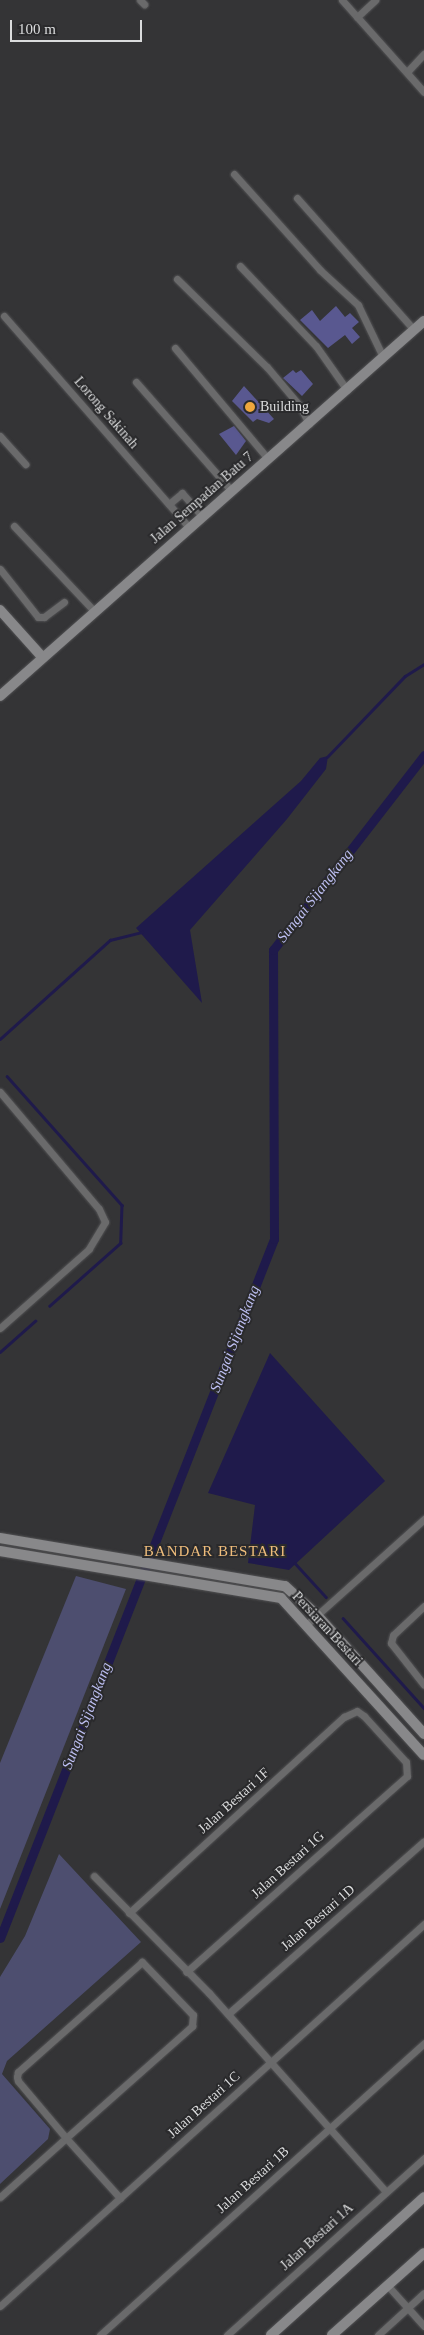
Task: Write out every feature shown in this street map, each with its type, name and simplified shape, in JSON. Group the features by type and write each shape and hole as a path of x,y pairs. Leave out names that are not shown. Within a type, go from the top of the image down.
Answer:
{"street":[{"path":"342,0 424,92"},
{"path":"357,17 375,0"},
{"path":"407,72 424,54"},
{"path":"234,174 320,270 358,305 383,357"},
{"path":"297,198 414,330"},
{"path":"240,266 316,346 347,390"},
{"path":"177,279 267,367 300,406 309,424"},
{"name":"Lorong Sakinah","path":"4,316 189,527"},
{"name":"Jalan Sempadan Batu 7","path":"0,696 424,321"},
{"path":"174,348 268,459"},
{"path":"136,382 231,490"},
{"path":"0,436 24,464"},
{"path":"169,504 182,493 202,516"},
{"path":"14,526 94,611"},
{"path":"0,569 38,617 44,617 64,602"},
{"path":"0,610 43,658"},
{"path":"0,1092 99,1209 105,1222 104,1230 89,1248 0,1328"},
{"path":"306,1625 424,1519"},
{"name":"Persiaran Bestari","path":"0,1538 285,1586 317,1615 424,1734"},
{"name":"Persiaran Bestari","path":"0,1551 281,1598 424,1755"},
{"path":"424,1606 393,1635 391,1643 394,1652 424,1684"},
{"name":"Jalan Bestari 1F","path":"129,1913 344,1717 357,1711 406,1762 407,1776"},
{"name":"Jalan Bestari 1G","path":"186,1972 407,1776"},
{"name":"Jalan Bestari 1D","path":"228,2014 424,1841"},
{"path":"94,1876 228,2014 386,2192"},
{"name":"Jalan Bestari 1C","path":"0,2306 424,1924"},
{"path":"0,2197 66,2138 192,2026 194,2019 188,2009 147,1965 134,1966 18,2072 18,2081 66,2138 120,2198"},
{"name":"Jalan Bestari 1B","path":"100,2335 424,2043"},
{"name":"Jalan Bestari 1A","path":"227,2335 424,2158"},
{"path":"271,2335 424,2197"},
{"path":"332,2335 424,2252"},
{"path":"388,2286 424,2326"},
{"path":"378,2335 424,2293"}],"shaded area":[{"path":"328,756 326,769 287,819 190,930 202,1003 136,928 301,781 320,758"},
{"path":"270,1353 385,1481 289,1570 248,1563 255,1505 208,1493"},
{"path":"76,1576 126,1589 0,1909 0,1763"},
{"path":"59,1854 141,1942 7,2061 2,2074 50,2129 48,2139 0,2184 0,1977 25,1936"}],"building":[{"path":"336,306 345,317 350,313 359,322 352,328 360,337 352,344 345,335 328,348 300,320 312,310 320,321"},
{"name":"Building","path":"293,370 296,373 301,370 313,384 302,396 283,378"},
{"name":"Building","path":"244,386 274,419 269,423 257,419 253,422 232,401"},
{"name":"Building","path":"234,426 246,441 236,455 219,434"}],"waterway":[{"path":"327,757 405,676 424,664"},
{"name":"Sungai Sijangkang","path":"0,1938 274,1239 273,950 424,755"},
{"path":"0,1039 110,940 142,932"},
{"path":"7,1076 122,1205 121,1243 50,1306"},
{"path":"0,1352 35,1321"},
{"path":"295,1563 326,1597"},
{"path":"343,1618 424,1708"}],"place":[{"name":"Building","path":"250,407"}],"district":[{"name":"BANDAR BESTARI","path":"215,1552"}]}
